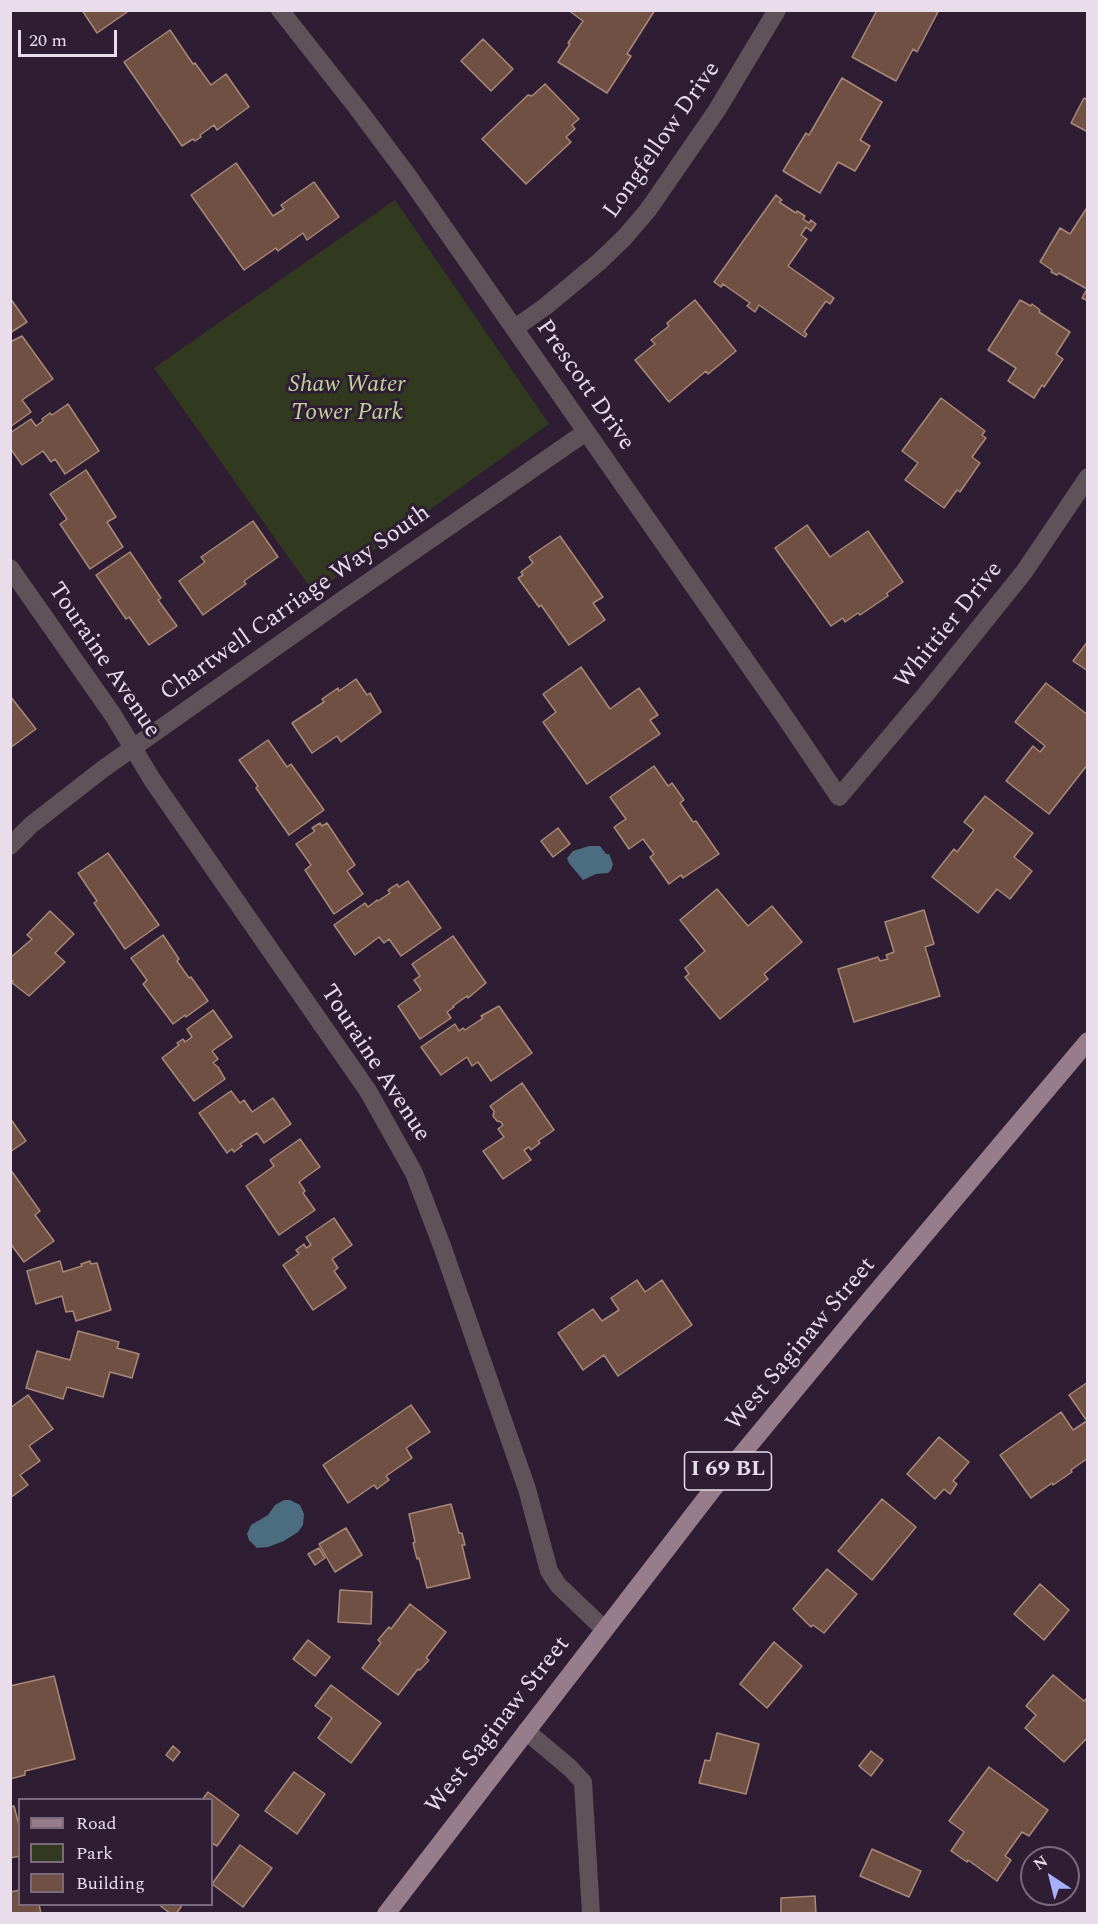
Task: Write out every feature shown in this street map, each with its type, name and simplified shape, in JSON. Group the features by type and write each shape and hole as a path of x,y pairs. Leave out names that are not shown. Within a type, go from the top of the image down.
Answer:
{"main road":[{"name":"West Saginaw Street","path":"386,1914 604,1629 744,1452 1088,1041"}],"street":[{"name":"Prescott Drive","path":"280,10 408,176 839,797"},
{"name":"Longfellow Drive","path":"514,328 546,306 599,262 648,210 717,110 777,10"},
{"name":"Chartwell Carriage Way South","path":"10,846 31,825 103,769 350,594 586,432"},
{"name":"Whittier Drive","path":"839,797 1024,572 1088,477"},
{"name":"Touraine Avenue","path":"10,568 113,715 153,781 368,1091 414,1173 442,1246 527,1490 549,1571 558,1585 604,1629"},
{"path":"526,1731 583,1782 591,1914"}],"green space":[{"name":"Shaw Water Tower Park","path":"395,200 549,424 314,593 154,368"}],"water":[{"path":"589,846 600,846 606,854 609,854 613,864 608,873 596,874 583,880 567,858 573,851"},
{"path":"284,1500 300,1505 304,1514 303,1525 298,1532 284,1541 257,1548 249,1540 247,1534 251,1525 268,1515 275,1505"}],"building":[{"path":"82,10 130,10 97,33"},
{"path":"568,10 655,10 627,54 631,56 607,93 558,62 583,21"},
{"path":"873,10 939,10 917,52 913,49 896,81 852,57 876,12"},
{"path":"170,30 193,64 195,63 211,85 226,74 249,107 217,130 214,125 195,141 193,139 182,146 124,62"},
{"path":"483,39 513,69 491,91 461,61"},
{"path":"842,78 882,102 860,140 870,146 855,171 838,162 820,193 783,171 806,133 809,135"},
{"path":"545,84 579,119 572,125 575,129 566,137 571,142 526,184 482,139 528,95 532,96"},
{"path":"1084,98 1088,100 1088,132 1071,123"},
{"path":"236,163 273,216 284,209 281,205 314,182 339,217 307,240 303,233 278,251 276,248 244,270 191,195"},
{"path":"776,195 782,200 779,202 805,216 803,219 809,223 811,220 816,224 811,231 806,227 801,235 807,239 788,266 834,298 830,304 826,301 804,332 807,334 805,337 759,305 755,312 747,306 750,303 723,284 721,287 714,282"},
{"path":"1088,206 1088,301 1082,298 1087,289 1059,273 1057,275 1051,272 1052,270 1040,262 1060,228 1070,234"},
{"path":"10,298 27,322 10,333"},
{"path":"695,300 736,351 708,374 706,371 669,402 635,360 655,344 651,340 669,326 667,323"},
{"path":"1020,300 1031,306 1032,304 1040,310 1039,312 1070,332 1056,354 1063,359 1034,398 1008,381 1016,368 988,350"},
{"path":"22,336 53,379 22,400 31,412 10,427 10,342"},
{"path":"941,398 985,431 982,435 986,438 972,457 980,463 960,492 957,490 944,508 905,480 918,463 902,451"},
{"path":"68,404 99,451 65,474 55,459 51,462 43,451 22,465 10,448 10,433 31,419 36,426 50,413 52,415"},
{"path":"86,470 116,517 107,522 123,547 90,569 60,524 67,519 50,494"},
{"path":"253,521 278,557 244,581 246,584 203,615 179,581 205,562 201,557"},
{"path":"807,525 830,557 868,531 903,582 887,593 888,596 860,615 858,613 845,622 843,618 831,626 775,548"},
{"path":"560,536 603,597 593,603 605,620 569,645 541,605 539,607 518,578 523,575 521,572 533,563 529,557"},
{"path":"130,552 161,598 158,600 177,626 149,645 129,617 126,619 96,575"},
{"path":"1088,641 1088,671 1073,661"},
{"path":"581,667 610,709 639,688 658,715 650,720 660,734 587,784 543,722 556,712 543,694"},
{"path":"356,679 367,695 370,693 381,712 341,742 337,736 312,753 292,723 324,702 322,699 338,688 339,691"},
{"path":"1046,683 1088,715 1088,764 1049,814 1006,781 1033,746 1040,752 1045,746 1015,722"},
{"path":"10,696 36,729 10,748"},
{"path":"268,740 287,767 291,764 324,810 289,835 239,760"},
{"path":"654,766 668,786 672,783 684,800 680,803 719,854 683,878 681,875 669,884 650,857 654,854 643,839 629,849 614,827 626,819 610,797"},
{"path":"985,796 1033,833 1014,857 1032,871 1010,899 997,889 978,913 932,877 954,849 957,852 974,830 964,822"},
{"path":"320,823 322,826 327,823 355,865 347,871 363,894 334,914 305,870 311,865 296,844 315,831 312,828"},
{"path":"558,828 570,844 553,857 541,841"},
{"path":"108,853 159,925 125,949 94,903 97,901 78,873"},
{"path":"408,881 441,928 401,956 389,939 384,943 379,937 355,955 334,925 365,903 368,907 390,893 388,890 397,884 399,887"},
{"path":"717,889 748,926 772,906 802,942 764,974 768,979 720,1019 685,977 689,974 685,968 705,951 680,920"},
{"path":"924,910 934,944 925,947 940,996 854,1022 838,969 878,957 880,961 888,959 886,955 894,952 885,922"},
{"path":"50,911 74,934 55,953 65,962 29,996 11,982 13,981 10,979 10,958 32,939 27,935"},
{"path":"163,935 179,959 177,961 208,1001 173,1024 143,984 147,980 131,958"},
{"path":"453,936 486,983 447,1012 451,1018 420,1039 398,1006 421,990 414,980 420,976 412,964"},
{"path":"499,1006 532,1053 491,1081 478,1062 472,1066 467,1057 441,1075 421,1047 455,1024 459,1031 463,1028 465,1030 483,1018 481,1016"},
{"path":"213,1010 232,1037 212,1051 218,1059 213,1063 225,1079 194,1101 162,1058 179,1045 177,1043 183,1039 185,1042 192,1037 187,1029"},
{"path":"522,1083 554,1130 538,1141 540,1143 531,1150 529,1147 524,1150 531,1160 503,1179 483,1151 504,1137 498,1129 503,1125 493,1116 494,1111 490,1106"},
{"path":"231,1091 240,1103 244,1100 252,1112 273,1098 291,1124 264,1143 257,1133 240,1144 242,1146 234,1152 232,1149 227,1153 199,1113"},
{"path":"10,1118 26,1141 10,1152"},
{"path":"300,1139 320,1167 299,1182 305,1191 303,1193 315,1210 279,1235 246,1186 274,1166 270,1160"},
{"path":"10,1169 40,1211 35,1215 54,1241 24,1262 10,1243"},
{"path":"334,1218 352,1245 332,1259 338,1268 334,1271 346,1288 313,1310 283,1265 299,1254 296,1250 304,1244 306,1248 311,1245 306,1237"},
{"path":"60,1261 63,1272 90,1261 91,1264 97,1263 111,1310 76,1321 73,1311 66,1312 62,1296 36,1304 27,1271"},
{"path":"637,1280 645,1292 662,1280 692,1325 618,1376 604,1355 583,1370 558,1333 593,1309 602,1321 619,1310 611,1298"},
{"path":"78,1331 119,1342 117,1348 139,1354 132,1378 110,1372 103,1397 67,1387 63,1399 26,1388 37,1351 70,1360"},
{"path":"1088,1382 1088,1458 1071,1470 1072,1472 1031,1498 1000,1455 1061,1412 1073,1430 1087,1421 1069,1395"},
{"path":"28,1395 53,1429 29,1446 40,1461 20,1475 28,1485 10,1498 10,1408"},
{"path":"411,1405 430,1432 406,1448 412,1458 386,1476 389,1480 377,1489 374,1485 348,1503 323,1465"},
{"path":"939,1437 969,1462 953,1481 957,1484 950,1494 944,1489 935,1499 907,1474"},
{"path":"882,1499 916,1527 872,1580 838,1551"},
{"path":"451,1504 459,1533 462,1533 465,1545 462,1545 470,1578 427,1588 413,1543 415,1542 409,1514"},
{"path":"346,1528 362,1555 335,1572 319,1544"},
{"path":"319,1548 325,1558 315,1565 308,1554"},
{"path":"827,1569 857,1594 824,1633 813,1625 811,1627 793,1609"},
{"path":"1040,1584 1069,1610 1044,1640 1014,1614"},
{"path":"340,1590 372,1592 371,1624 338,1622"},
{"path":"410,1604 446,1632 426,1658 429,1660 420,1670 418,1669 398,1695 362,1668 381,1643 378,1640 389,1627 391,1629"},
{"path":"308,1640 330,1657 315,1676 293,1659"},
{"path":"774,1642 802,1666 767,1708 740,1684"},
{"path":"1053,1675 1084,1701 1088,1697 1088,1737 1064,1762 1025,1728 1036,1715 1026,1706"},
{"path":"54,1676 75,1759 25,1771 25,1775 10,1779 10,1686"},
{"path":"331,1685 381,1723 351,1763 318,1738 332,1718 315,1706"},
{"path":"717,1733 759,1744 746,1794 699,1783 705,1760 710,1761"},
{"path":"173,1746 180,1752 173,1761 166,1755"},
{"path":"871,1751 883,1760 871,1776 859,1766"},
{"path":"989,1767 1048,1810 1029,1836 1022,1832 1005,1856 1011,1860 997,1881 951,1851 964,1832 949,1821"},
{"path":"294,1772 325,1794 297,1834 265,1811"},
{"path":"208,1792 239,1815 217,1846 213,1844 213,1798 204,1798"},
{"path":"14,1806 18,1821 18,1856 10,1858 10,1807"},
{"path":"240,1845 272,1868 243,1907 213,1883"},
{"path":"872,1849 921,1871 909,1897 860,1876"},
{"path":"18,1890 18,1906 39,1906 41,1914 10,1914 10,1892"},
{"path":"815,1896 816,1914 781,1914 781,1898"},
{"path":"161,1906 182,1906 176,1914 171,1914"}]}
